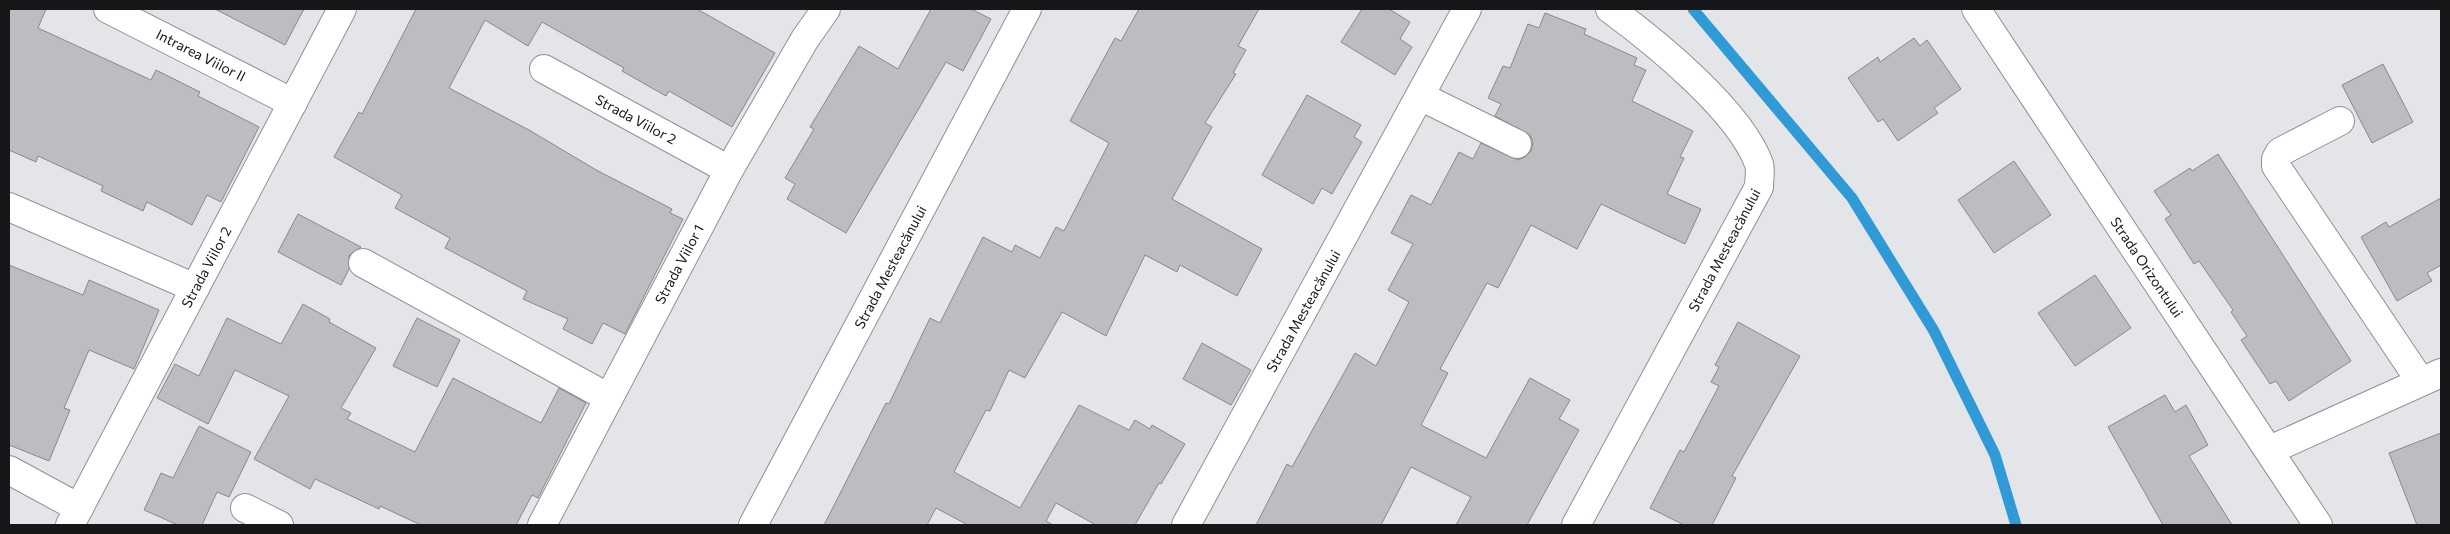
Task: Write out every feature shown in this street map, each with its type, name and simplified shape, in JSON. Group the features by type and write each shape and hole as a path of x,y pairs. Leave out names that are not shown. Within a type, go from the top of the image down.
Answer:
{"street":[{"name":"Intrarea Viilor II","path":"108,9 293,103"},
{"name":"Strada Viilor 2","path":"75,517 342,9"},
{"name":"Strada Viilor 1","path":"542,525 729,170 805,39 826,9"},
{"name":"Strada Mesteacănului","path":"753,525 1027,9"},
{"name":"Strada Mesteacănului","path":"1186,525 1467,9"},
{"name":"Strada Mesteacănului","path":"1576,525 1759,186 1760,165 1749,143 1732,120 1688,73 1610,9"},
{"name":"Strada Orizontului","path":"1976,9 2318,525"},
{"name":"Strada Viilor 2","path":"544,69 729,170"},
{"path":"1420,96 1517,144"},
{"path":"2270,450 2431,377 2276,166 2276,159 2280,152 2340,121"},
{"path":"9,207 195,288"},
{"path":"363,263 609,398"},
{"path":"9,470 75,517"},
{"path":"245,508 279,525"}],"building":[{"path":"9,9 46,9 38,28 151,80 156,70 200,92 198,96 259,127 221,202 207,195 192,225 147,202 143,211 101,191 103,186 38,156 36,162 9,150"},
{"path":"215,9 304,9 285,45"},
{"path":"416,9 697,9 775,53 732,127 669,91 666,96 622,71 624,68 542,22 528,46 485,20 449,88 529,130 598,171 672,209 670,213 683,219 625,334 603,323 592,344 563,329 568,319 523,299 527,291 445,248 450,238 395,208 402,195 334,157 359,112 362,114"},
{"path":"931,9 971,9 991,19 963,71 946,62 846,233 787,199 795,184 785,178 814,129 810,127 859,46 898,69"},
{"path":"1139,9 1259,9 1238,46 1246,50 1233,73 1236,74 1205,123 1212,127 1172,199 1262,249 1237,296 1180,265 1177,272 1145,255 1106,336 1062,312 1025,378 1009,370 990,411 986,410 954,472 1020,508 1079,405 1129,430 1135,420 1150,429 1152,425 1185,444 1161,484 1159,483 1135,525 1096,525 1056,503 1046,521 1053,525 968,525 936,508 927,525 824,525 886,403 889,404 930,318 940,323 983,237 1012,252 1015,245 1040,258 1056,227 1064,231 1109,143 1070,121 1115,38 1121,41"},
{"path":"1362,9 1389,9 1410,22 1400,39 1412,47 1395,75 1341,42"},
{"path":"1545,13 1586,29 1584,34 1637,58 1634,65 1646,70 1632,101 1693,131 1680,157 1684,158 1667,194 1701,209 1685,244 1601,204 1577,249 1531,225 1498,288 1487,283 1440,369 1448,373 1421,425 1486,458 1530,378 1570,400 1559,419 1579,430 1527,525 1456,525 1471,497 1411,467 1381,525 1256,525 1287,464 1292,467 1355,353 1376,366 1409,302 1388,290 1413,244 1391,233 1411,195 1431,205 1459,152 1473,159 1481,143 1518,160 1525,157 1531,151 1533,143 1530,135 1495,116 1501,104 1488,98 1503,66 1510,68 1528,24 1539,28"},
{"path":"1914,38 1920,46 1927,40 1961,89 1934,108 1938,113 1898,141 1883,119 1878,122 1848,78 1878,57 1880,62"},
{"path":"2383,64 2413,122 2372,143 2342,85"},
{"path":"1307,95 1361,125 1354,137 1362,142 1332,194 1322,188 1313,204 1262,175"},
{"path":"2218,154 2351,361 2289,401 2276,381 2270,384 2241,340 2247,336 2231,312 2233,310 2199,261 2194,264 2165,219 2171,215 2154,191 2190,168 2192,171"},
{"path":"2014,161 2051,215 1994,253 1958,200"},
{"path":"2441,198 2441,265 2427,273 2432,281 2397,301 2361,237 2386,222 2389,227"},
{"path":"298,214 361,247 349,256 349,269 341,285 278,252"},
{"path":"9,265 83,295 89,280 159,310 134,369 89,350 64,408 70,410 49,461 9,445"},
{"path":"2095,275 2131,328 2075,366 2038,313"},
{"path":"303,304 330,319 329,322 376,348 341,408 351,413 347,419 415,452 453,378 541,423 559,388 586,403 538,498 532,495 516,525 421,525 380,506 379,509 315,479 310,489 254,459 289,396 235,370 208,424 157,398 175,364 199,376 227,318 281,344"},
{"path":"417,318 460,340 437,387 393,366"},
{"path":"1738,322 1800,356 1732,476 1736,478 1712,525 1684,525 1650,508 1680,450 1684,452 1719,386 1711,382 1719,367 1715,365"},
{"path":"1202,343 1251,370 1231,405 1183,379"},
{"path":"2165,395 2175,412 2186,405 2208,445 2189,456 2232,525 2163,525 2108,427"},
{"path":"199,426 251,452 229,497 217,492 202,525 178,525 144,510 161,473 173,478"},
{"path":"2441,433 2441,525 2417,525 2389,453"}],"waterway":[{"path":"1693,9 1852,198 1934,331 1995,455 2016,525"}]}
